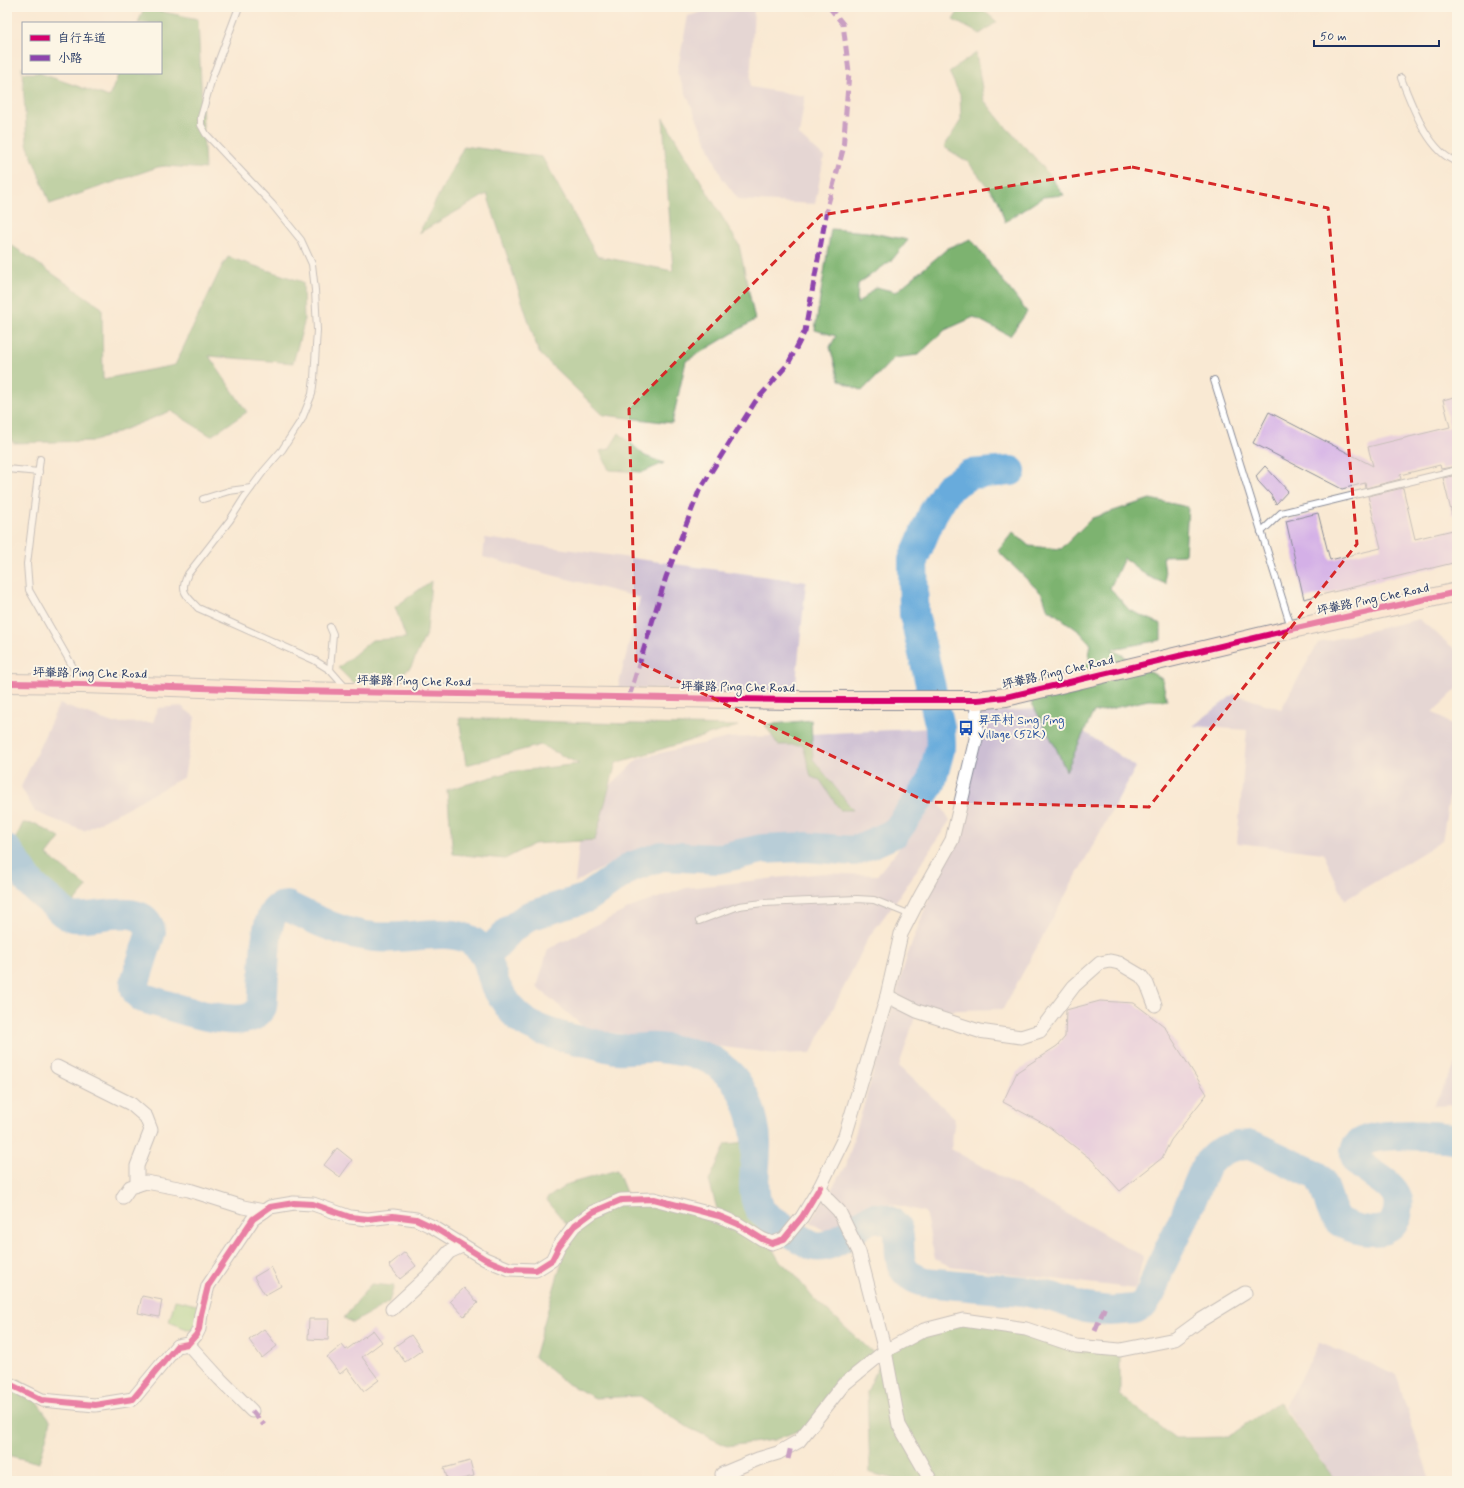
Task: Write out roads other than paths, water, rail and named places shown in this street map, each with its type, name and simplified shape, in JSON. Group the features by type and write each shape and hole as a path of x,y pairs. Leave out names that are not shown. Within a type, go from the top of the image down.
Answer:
{"street":[{"name":"坪輋路 Ping Che Road","path":"7,684 82,684 351,692 786,700 972,700 1006,697 1292,629 1457,592"},
{"path":"7,1383 42,1400 95,1405 133,1399 176,1346 188,1344 200,1330 201,1314 208,1286 253,1219 270,1207 294,1202 313,1204 350,1217 368,1219 393,1216 416,1219 434,1227 462,1246 485,1259 509,1270 536,1270 552,1260 559,1246 574,1226 593,1212 621,1200 654,1199 719,1216 738,1224 762,1239 772,1243 781,1241 802,1217 820,1187 845,1136 887,996 901,934 952,840 976,739 972,700"},
{"path":"887,996 917,1011 979,1031 1021,1037 1040,1030 1074,986 1100,963 1110,961 1119,963 1141,976 1147,984 1155,1005"},
{"path":"57,1067 131,1104 146,1117 151,1130 137,1166 137,1185"},
{"path":"123,1197 130,1187 146,1182 189,1190 243,1207 264,1211"},
{"path":"820,1187 827,1199 839,1211 859,1252 886,1351 899,1425 931,1481"},
{"path":"392,1309 450,1252 462,1246"},
{"path":"722,1474 758,1459 778,1453 799,1441 843,1385 886,1351 924,1330 963,1320 1026,1329 1076,1346 1120,1350 1176,1340 1201,1320 1245,1292"},
{"path":"188,1344 252,1411"}],"lane":[{"path":"239,7 212,78 201,117 202,125 206,134 272,204 301,240 312,264 316,316 314,378 312,394 302,419 282,450 251,488 230,520 188,574 183,584 183,589 186,595 198,608 314,660 330,670 341,684 351,692"},
{"path":"1400,78 1420,121 1433,143 1449,159 1457,162"},
{"path":"1214,380 1292,629"},
{"path":"40,459 27,564 29,590 82,684"},
{"path":"7,469 39,472"},
{"path":"1261,532 1281,513 1457,470"},
{"path":"203,500 229,491 251,488"},
{"path":"330,627 333,634 330,670"},
{"path":"699,921 739,906 763,903 857,899 874,900 911,915"}],"waterway":[{"path":"486,955 510,930 529,916 587,898 631,867 662,856 717,859 762,849 806,847 854,851 895,833 931,783 941,745 940,727 914,614 913,560 933,513 948,488 970,474 1011,471"},
{"path":"7,850 30,883 67,915 72,917 82,917 129,914 139,916 147,922 151,932 135,982 136,990 143,998 197,1014 228,1019 240,1019 253,1016 262,1007 268,928 272,917 276,910 280,907 287,906 340,930 374,937 386,938 439,934 463,937 473,942 483,951 499,992 513,1012 524,1022 558,1035 611,1048 669,1049 698,1055 716,1063 737,1083 751,1113 756,1143 754,1189 755,1198 762,1212 802,1240 819,1247 838,1241 863,1222 872,1218 889,1221 896,1226 899,1233 901,1261 904,1270 912,1277 925,1282 1023,1291 1052,1297 1085,1308 1110,1311 1135,1309 1144,1304 1151,1293 1160,1267 1182,1223 1206,1165 1224,1150 1236,1146 1252,1145 1316,1175 1324,1187 1332,1211 1340,1222 1356,1229 1376,1231 1383,1230 1391,1226 1398,1212 1398,1199 1388,1185 1359,1163 1356,1158 1356,1148 1364,1141 1378,1137 1396,1135 1433,1136 1457,1139"}],"place":[{"name":"昇平村 Sing Ping Village (52K)","path":"966,728"}]}
